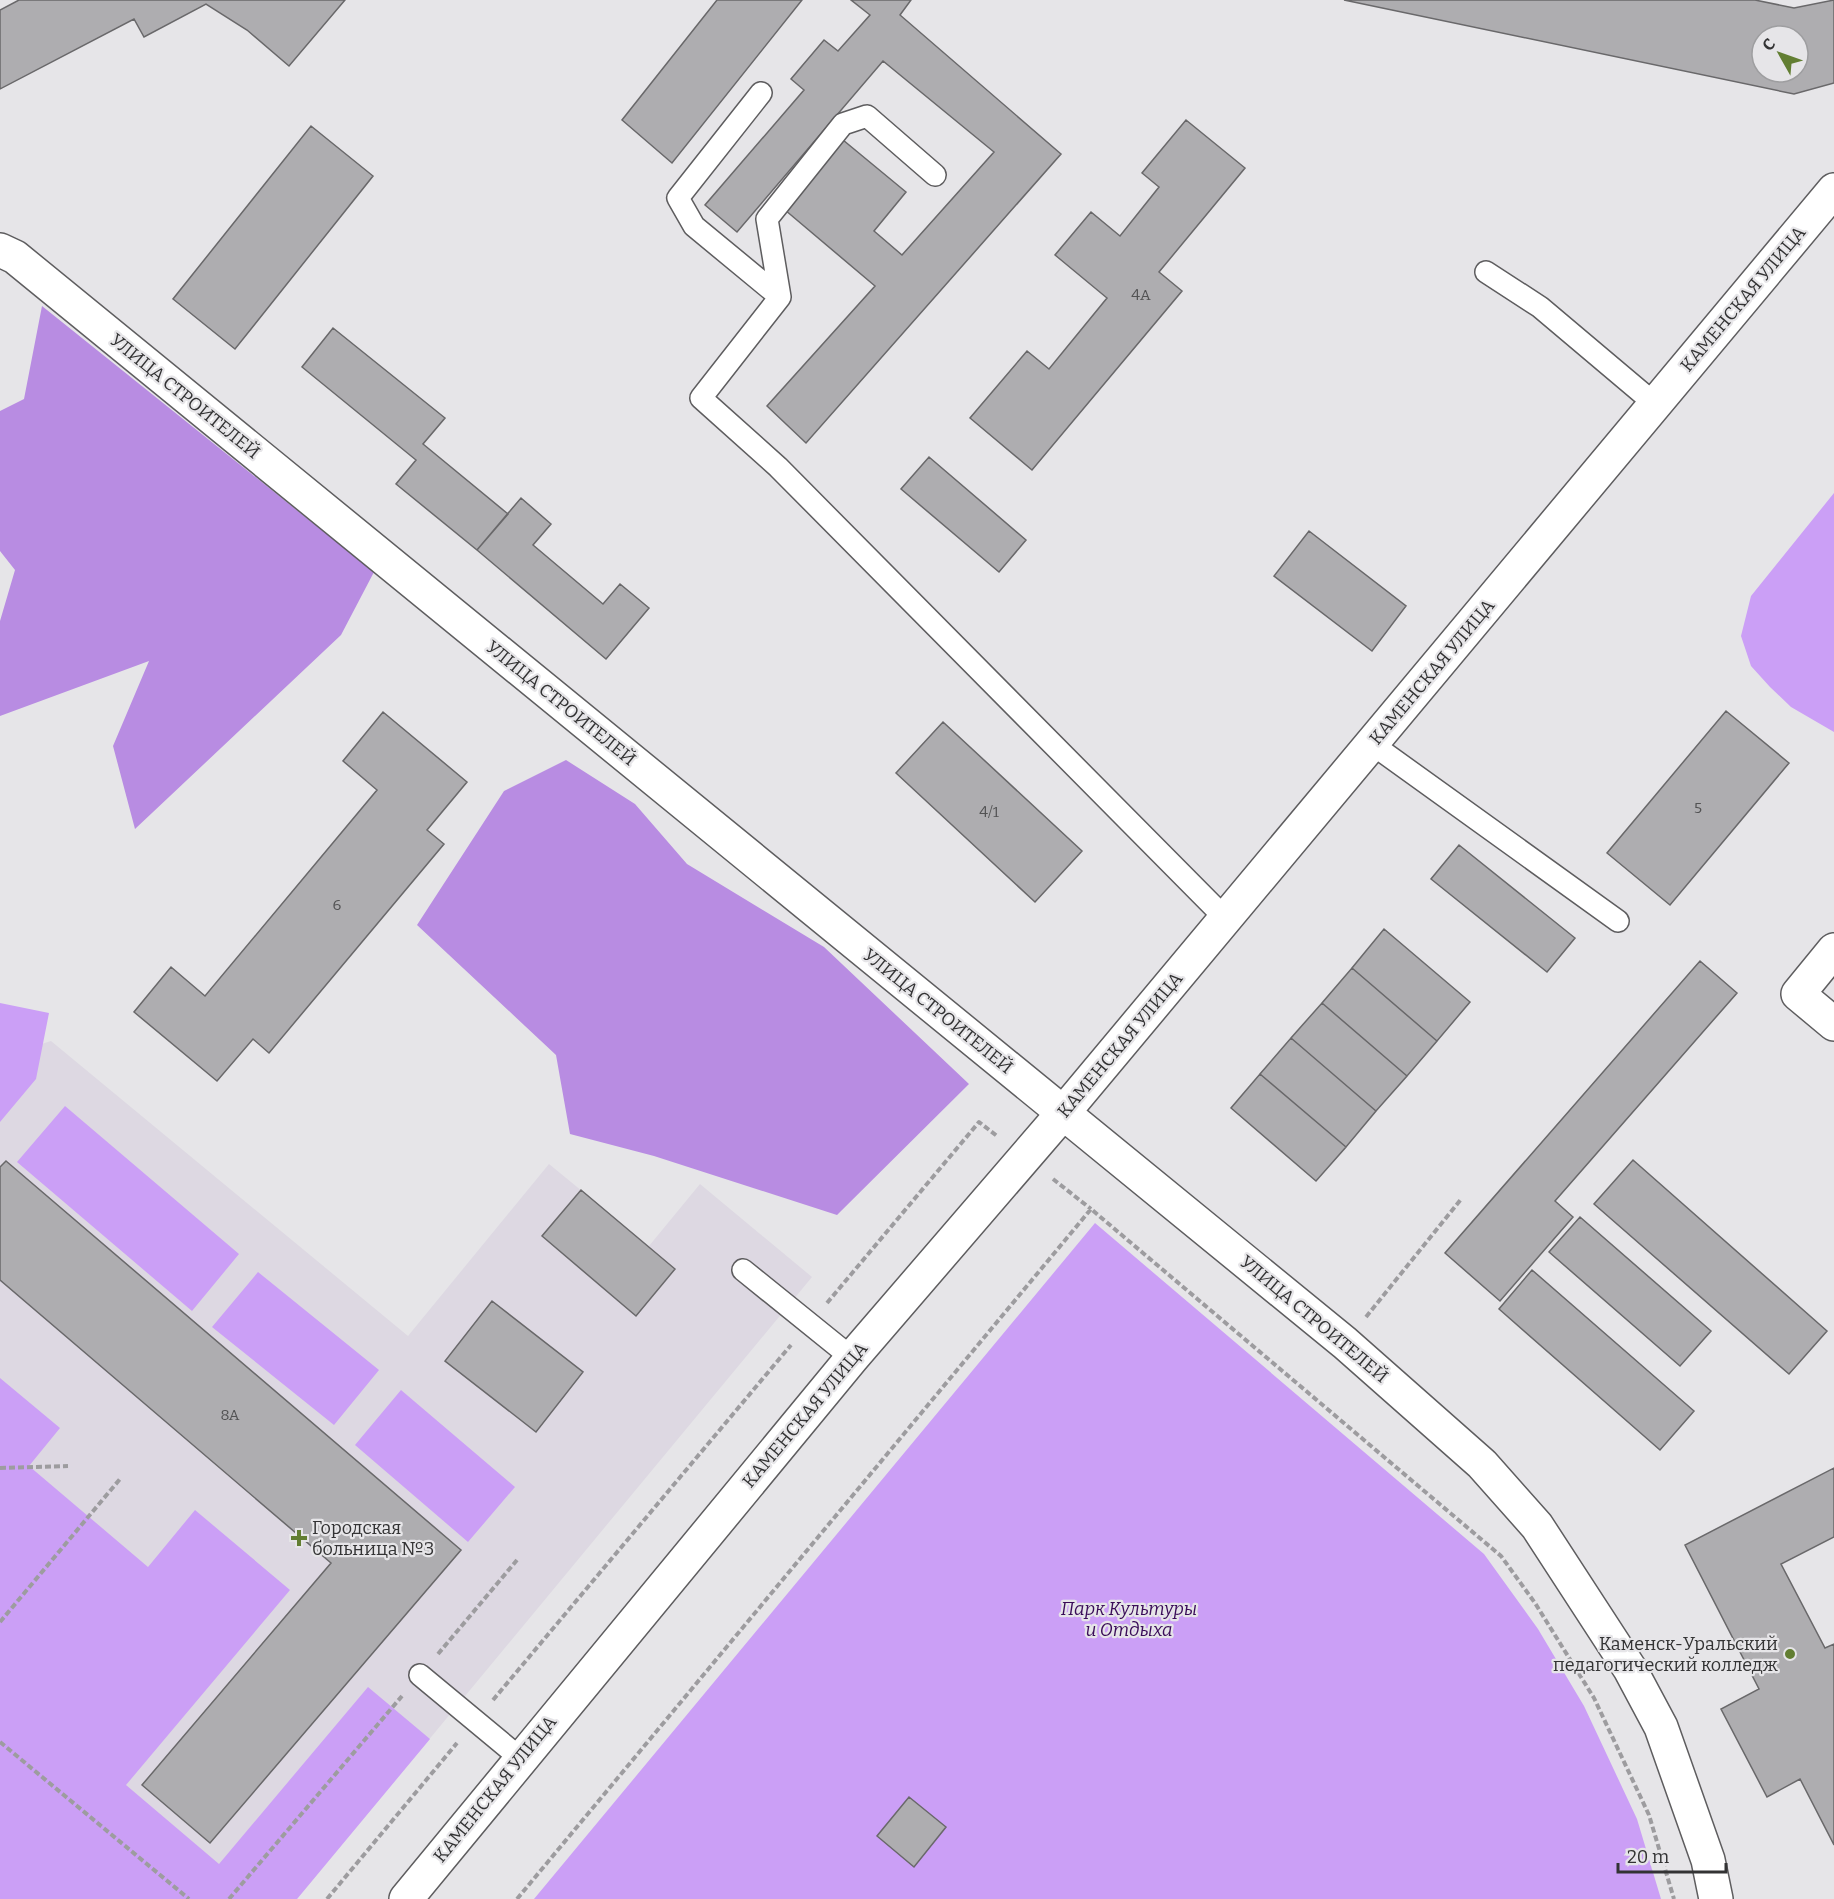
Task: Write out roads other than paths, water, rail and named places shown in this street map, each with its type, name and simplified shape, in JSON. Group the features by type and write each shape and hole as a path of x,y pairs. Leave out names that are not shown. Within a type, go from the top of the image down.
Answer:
{"street":[{"name":"КАМЕНСКАЯ УЛИЦА","path":"406,1899 852,1358 1063,1113 1834,190"},
{"name":"УЛИЦА СТРОИТЕЛЕЙ","path":"0,250 15,257 1345,1343 1482,1464 1537,1526 1630,1669 1661,1727 1708,1860 1716,1899"},
{"path":"1834,950 1798,994 1834,1024"}],"lane":[{"path":"761,93 678,198 694,226 780,297"},
{"path":"935,175 867,116 843,124 767,219 780,297 701,398 778,467 1226,919"},
{"path":"1486,272 1540,308 1655,404"},
{"path":"1372,744 1618,921"},
{"path":"743,1270 852,1358"},
{"path":"420,1675 520,1758"}],"place":[{"name":"Городская больница №3","path":"299,1538"},
{"name":"Каменск-Уральский педагогический колледж","path":"1790,1654"}],"park label":[{"name":"Парк Культуры и Отдыха","path":"1129,1619"}]}
